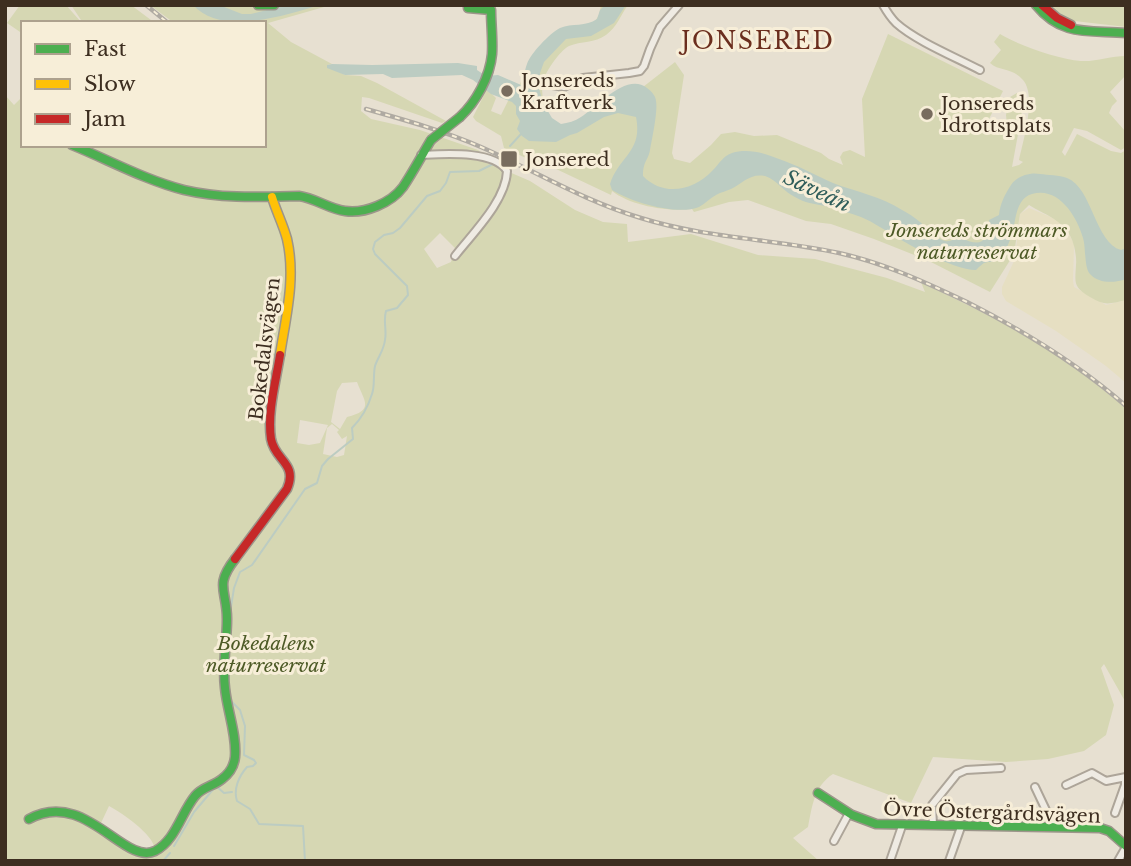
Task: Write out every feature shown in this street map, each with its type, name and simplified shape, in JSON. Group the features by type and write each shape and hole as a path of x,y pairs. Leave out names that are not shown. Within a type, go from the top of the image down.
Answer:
{"street":[{"path":"258,5 274,5"},
{"path":"77,147 187,190 227,196 307,197 344,211 369,208 389,200 402,188 431,140 471,107 488,72 492,54 492,16 491,10 468,8 468,5"},
{"path":"541,83 564,87 583,78 640,71 645,66 660,27 679,5"},
{"path":"883,5 899,26 979,70"},
{"path":"1036,5 1043,15 1068,29 1126,33"},
{"path":"1042,5 1062,21 1084,30"},
{"path":"421,155 477,156 498,162 507,171 495,204 455,256"},
{"name":"Bokedalsvägen","path":"29,819 48,812 71,813 96,825 129,849 152,853 166,844 196,794 227,775 233,766 235,750 223,666 227,617 223,581 228,568 287,489 292,476 289,467 275,449 270,432 272,404 290,298 287,238 272,197"},
{"path":"933,825 932,805 957,774 966,770 1001,768"},
{"path":"1066,785 1092,773 1106,781 1125,778 1115,813"},
{"path":"1035,787 1054,827"},
{"name":"Övre Östergårdsvägen","path":"818,793 859,820 876,824 1100,828 1109,831 1126,846"},
{"path":"834,841 848,814"},
{"path":"890,861 902,826"},
{"path":"949,861 961,827"},
{"path":"1118,861 1126,846"}],"shaded area":[{"path":"1029,208 1058,220 1066,228 1074,244 1074,287 1106,305 1126,300 1126,383 1056,331 1006,301 1002,294 1002,287 1015,259 1020,214"}],"green space":[{"path":"20,5 66,5 80,21 21,21 21,33 7,23"},
{"path":"71,5 131,5 152,21 82,21"},
{"name":"Bokedalens naturreservat","path":"150,5 249,5 265,9 294,5 331,5 268,23 291,42 332,64 327,65 345,75 361,76 377,83 446,121 442,123 362,97 361,111 371,119 420,130 478,150 502,169 530,181 575,210 603,222 627,224 628,242 691,234 758,255 815,259 887,278 925,292 921,282 988,315 1054,353 1126,408 1126,703 1104,664 1101,668 1114,705 1106,735 1084,751 1048,759 1006,762 933,757 911,803 833,774 818,791 808,827 793,838 819,861 5,861 5,95 14,105 21,98 21,147 266,147 266,21 171,21","holes":["440,233 455,248 451,262 437,268 424,249","357,382 364,408 347,417 340,429 331,422 337,391 342,383","300,420 328,425 320,443 297,443","332,424 339,430 337,432 342,439 347,436 344,455 337,457 323,454 327,428","109,806 143,831 155,849 143,851 129,847 101,823"]},
{"name":"Jonsereds strömmars naturreservat","path":"601,5 628,5 610,32 597,39 569,46 552,63 542,85 549,118 566,129 643,87 675,62 684,75 672,153 674,159 690,163 721,134 735,132 754,136 777,135 843,165 840,157 843,152 850,150 865,157 862,99 888,34 1003,91 984,129 1002,131 1007,125 1010,97 1023,93 1012,167 1023,162 1019,160 1028,119 1029,97 1027,87 1019,76 990,63 1001,50 994,42 1000,34 1039,51 1072,60 1126,56 1126,75 1110,92 1117,101 1109,113 1126,132 1126,147 1121,150 1087,131 1074,128 1062,152 1065,156 1077,134 1111,151 1121,153 1126,150 1126,300 1104,303 1080,290 1076,280 1076,254 1069,234 1056,220 1029,205 1020,214 1014,254 990,292 927,260 831,224 806,221 748,200 729,202 694,212 692,209 650,207 629,201 612,191 611,195 504,148 501,136 473,117 483,97 484,86 496,98 491,111 501,115 509,99 513,100 536,51 594,23"},
{"path":"1046,5 1126,5 1126,27 1066,20"}],"water":[{"path":"193,5 219,5 242,14 251,14 287,5 320,5 254,21 220,20 205,15"},
{"name":"Säveån","path":"605,5 626,5 614,23 591,36 566,39 544,62 539,88 543,103 552,118 561,124 579,118 612,93 630,84 639,84 649,89 655,97 656,111 643,176 651,183 669,189 688,187 705,177 723,158 738,152 756,152 786,161 833,183 886,201 923,224 941,240 949,241 960,237 978,243 985,238 989,220 999,215 1005,196 1017,179 1032,174 1061,176 1075,183 1082,192 1099,227 1112,245 1121,250 1126,248 1126,279 1107,282 1090,274 1083,238 1076,221 1065,205 1050,194 1032,194 1022,201 1007,248 999,259 984,263 976,270 967,269 922,251 861,217 799,199 765,176 751,177 699,207 690,209 667,209 620,195 612,190 610,184 633,146 637,129 636,117 618,113 604,117 556,142 529,141 517,129 520,121 516,106 512,102 491,94 462,75 392,78 383,74 345,75 327,68 327,65 332,64 458,63 477,66 477,70 486,76 498,75 521,85 529,60 546,39 560,28 597,19"}],"waterway":[{"path":"510,146 521,134"},
{"path":"230,613 240,572 252,565 305,489 317,483 322,466 353,439 352,428 367,408 373,388 375,366 384,344 386,311 397,308 408,295 407,286 375,254 375,242 400,228 427,196 440,191 450,172 479,171 493,164"},
{"path":"228,675 230,700 240,710 245,726 244,755 256,763 247,767 239,779 236,787 237,801 250,809 259,824 303,826 305,861"},
{"path":"174,846 194,812 216,786 224,793 232,792"},
{"path":"163,861 170,853"}],"railway":[{"path":"146,5 166,21"},
{"path":"366,109 467,141 580,194 641,218 690,230 839,253 904,274 1009,324 1069,362 1126,406"}],"traffic: fast":[{"path":"258,5 274,5"},
{"path":"460,117 481,88 492,54 491,10 468,8 468,5"},
{"path":"1036,5 1046,15 1066,27 1126,33"},
{"path":"431,140 460,117"},
{"path":"77,147 184,190 227,196 299,196 339,210 361,211 377,206 398,193 431,140"},
{"path":"29,819 49,812 68,813 85,819 130,848 143,853 155,851 168,840 198,793 229,772 234,764 235,749 224,679 227,619 223,582 235,559"},
{"path":"818,793 852,815 876,824 1100,828 1109,831 1126,846"}],"traffic: slow":[{"path":"272,197 287,239 291,268 280,355"}],"traffic: jam":[{"path":"1042,5 1057,18 1071,25"},
{"path":"235,559 287,489 290,480 288,468 273,446 270,429 280,355"}],"place":[{"name":"Jonsereds Kraftverk","path":"507,91"},
{"name":"Jonsereds Idrottsplats","path":"927,114"},
{"name":"Jonsered","path":"509,159"}],"district":[{"name":"JONSERED","path":"758,41"}]}
